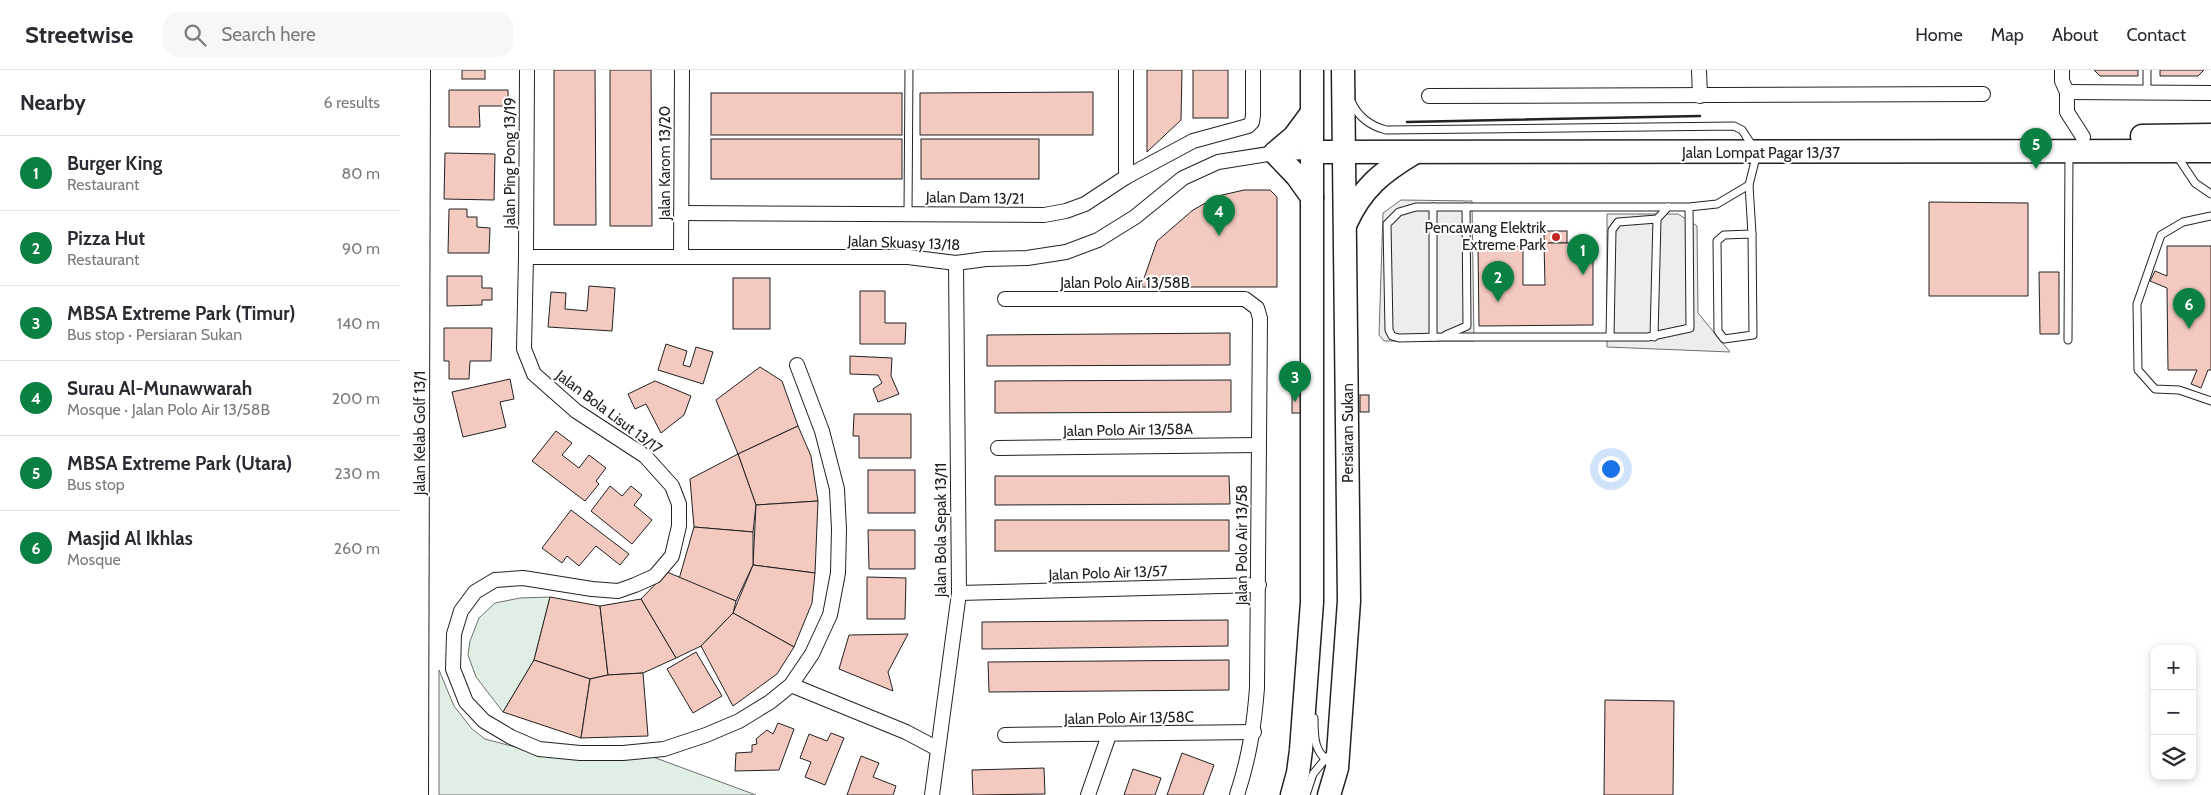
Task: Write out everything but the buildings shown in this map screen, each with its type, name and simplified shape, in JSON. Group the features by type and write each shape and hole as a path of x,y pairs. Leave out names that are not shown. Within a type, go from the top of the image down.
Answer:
{"main road":[{"path":"1292,795 1298,773 1301,750 1312,602 1312,70"},
{"name":"Persiaran Sukan","path":"1329,795 1349,601 1343,77"},
{"path":"1311,114 1294,137 1275,152 1297,176 1312,197"},
{"path":"2076,144 2211,135"},
{"path":"2076,144 2174,151 2211,151"},
{"name":"Jalan Lompat Pagar 13/37","path":"1312,152 2012,152 2076,144"},
{"path":"1346,224 1355,204 1368,186 1382,173 1415,152"}],"street":[{"name":"Jalan Kelab Golf 13/1","path":"402,70 408,112 418,795"},
{"name":"Jalan Kelab Golf 13/1","path":"408,112 420,70"},
{"name":"Jalan Ping Pong 13/19","path":"526,256 527,70"},
{"name":"Jalan Karom 13/20","path":"681,257 682,70"},
{"path":"1126,70 1126,176"},
{"name":"Jalan Dam 13/21","path":"681,213 1044,215 1066,211 1084,204 1126,176 1193,140 1248,126 1252,122 1253,115 1253,70"},
{"path":"1699,70 1700,96"},
{"path":"2062,70 2062,81 2066,92 2066,112 2076,144"},
{"path":"2066,92 2211,93"},
{"path":"1429,96 1983,94"},
{"path":"404,795 408,112"},
{"name":"Jalan Skuasy 13/18","path":"526,256 908,257 956,263 986,259 1027,258 1066,252 1098,240 1135,218 1183,178 1218,162 1275,152 1312,152"},
{"name":"Jalan Bola Lisut 13/17","path":"526,256 524,349 534,374 576,411 645,456 672,486 679,504 679,526 672,556 655,576 635,586 618,591 592,589 523,578 495,580 475,592 461,611 454,634 453,669 466,702 484,722 511,737 539,748 580,753 623,753 664,748 706,735 739,721 770,702 791,685 812,654 830,615 838,573 839,529 837,489 822,431 797,365"},
{"name":"Jalan Bola Sepak 13/11","path":"932,795 959,593 956,263"},
{"name":"Jalan Polo Air 13/58B","path":"1005,299 1245,300"},
{"name":"Jalan Polo Air 13/58","path":"1237,795 1248,760 1254,732 1257,688 1259,585 1258,445 1260,318 1257,308 1245,300"},
{"name":"Jalan Polo Air 13/58A","path":"998,448 1258,445"},
{"name":"Jalan Polo Air 13/57","path":"959,593 1259,585"},
{"path":"791,685 906,732 938,749"},
{"name":"Jalan Polo Air 13/58C","path":"1005,734 1254,732"},
{"path":"1088,795 1109,734"}],"lane":[{"path":"908,213 909,70"},
{"path":"2147,70 2147,93"},
{"path":"1343,77 1354,109 1373,126 1386,130 1734,126 1742,130 1757,153 1750,185 1752,234 1753,335 1724,339 1718,331 1717,241 1724,235 1752,234"},
{"path":"2068,340 2076,144"},
{"path":"2174,151 2196,183 2211,194"},
{"path":"1689,207 1690,328 1654,337 1443,336 1399,338 1392,336 1389,330 1387,224 1399,212 1416,207 1689,207 1717,204 1750,185"},
{"path":"1433,207 1433,337"},
{"path":"1443,336 1467,326 1466,207"},
{"path":"1610,337 1612,230 1614,225 1618,222 1657,219 1668,208"},
{"path":"2211,216 2183,222 2161,235 2137,304 2138,370 2155,390 2179,390 2211,401"},
{"path":"1654,337 1657,219"},
{"path":"1306,669 1314,704 1314,742 1334,758 1313,774 1306,795"}],"green space":[{"path":"550,597 534,660 503,712 476,677 468,655 470,641 479,618 495,603 520,598"},
{"path":"439,670 454,706 472,729 485,739 538,753 653,757 756,795 439,795"}],"shaded area":[{"path":"1401,200 1472,201 1474,341 1384,341 1379,335 1383,213"},
{"path":"1607,214 1678,214 1697,226 1698,313 1730,352 1607,347"}],"wall":[{"path":"1407,122 1700,116"}],"place":[{"name":"MBSA Extreme Park (Utara)","path":"2036,169"},
{"name":"Surau Al-Munawwarah","path":"1219,236"},
{"name":"Pencawang Elektrik Extreme Park","path":"1556,237"},
{"name":"Burger King","path":"1583,275"},
{"name":"Pizza Hut","path":"1498,302"},
{"name":"Masjid Al Ikhlas","path":"2189,329"},
{"name":"MBSA Extreme Park (Timur)","path":"1295,402"}]}
